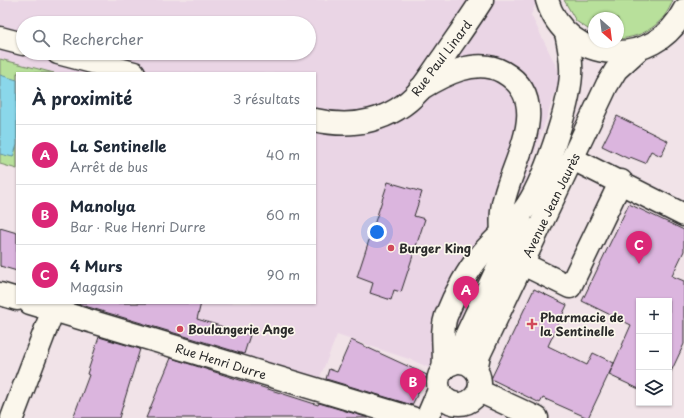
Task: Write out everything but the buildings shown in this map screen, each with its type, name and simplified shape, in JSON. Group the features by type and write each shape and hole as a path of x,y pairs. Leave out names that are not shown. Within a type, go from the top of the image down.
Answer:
{"main road":[{"name":"Rue Paul Linard","path":"316,120 347,124 369,121 398,108 420,89 482,4"},
{"path":"544,4 566,33 580,43 596,50 613,53 639,50 654,42 668,32 684,11"},
{"name":"Avenue Jean Jaurès","path":"427,418 444,375 458,353 538,183 563,117 568,98 571,68 566,33"},
{"path":"0,38 16,42"},
{"name":"Avenue Jean Jaurès","path":"478,380 479,356 611,78 621,64 639,50"},
{"path":"85,60 130,72"},
{"path":"420,89 446,75 478,67 501,71 514,79 522,90 528,105 528,127 505,195 502,212 502,232"},
{"path":"573,159 621,181 684,215"},
{"path":"523,264 570,287 621,181"},
{"name":"Avenue Jean Jaurès","path":"444,375 443,335 447,315 473,265 526,206"},
{"path":"0,294 16,299"},
{"name":"Rue Henri Durre","path":"33,304 412,418"},
{"path":"12,418 53,310"},
{"path":"478,380 474,399 454,411 448,401 444,375 464,362 478,380 537,418"}],"shaded area":[{"path":"0,0 537,0 531,15 561,76 520,194 436,371 412,360 337,335 318,382 138,329 149,304 316,304 316,72 16,72 16,169 0,164"}],"green space":[{"path":"564,0 673,0 664,16 652,28 627,38 624,38 624,12 588,12 588,29 576,21"},
{"path":"0,59 50,72 16,72 16,169 0,164"}],"water":[{"path":"0,75 16,80 16,148 13,157 0,154"}],"place":[{"name":"Burger King","path":"391,248"},
{"name":"4 Murs","path":"639,264"},
{"name":"La Sentinelle","path":"466,309"},
{"name":"Pharmacie de la Sentinelle","path":"532,324"},
{"name":"Boulangerie Ange","path":"180,329"},
{"name":"Manolya","path":"413,401"}]}
